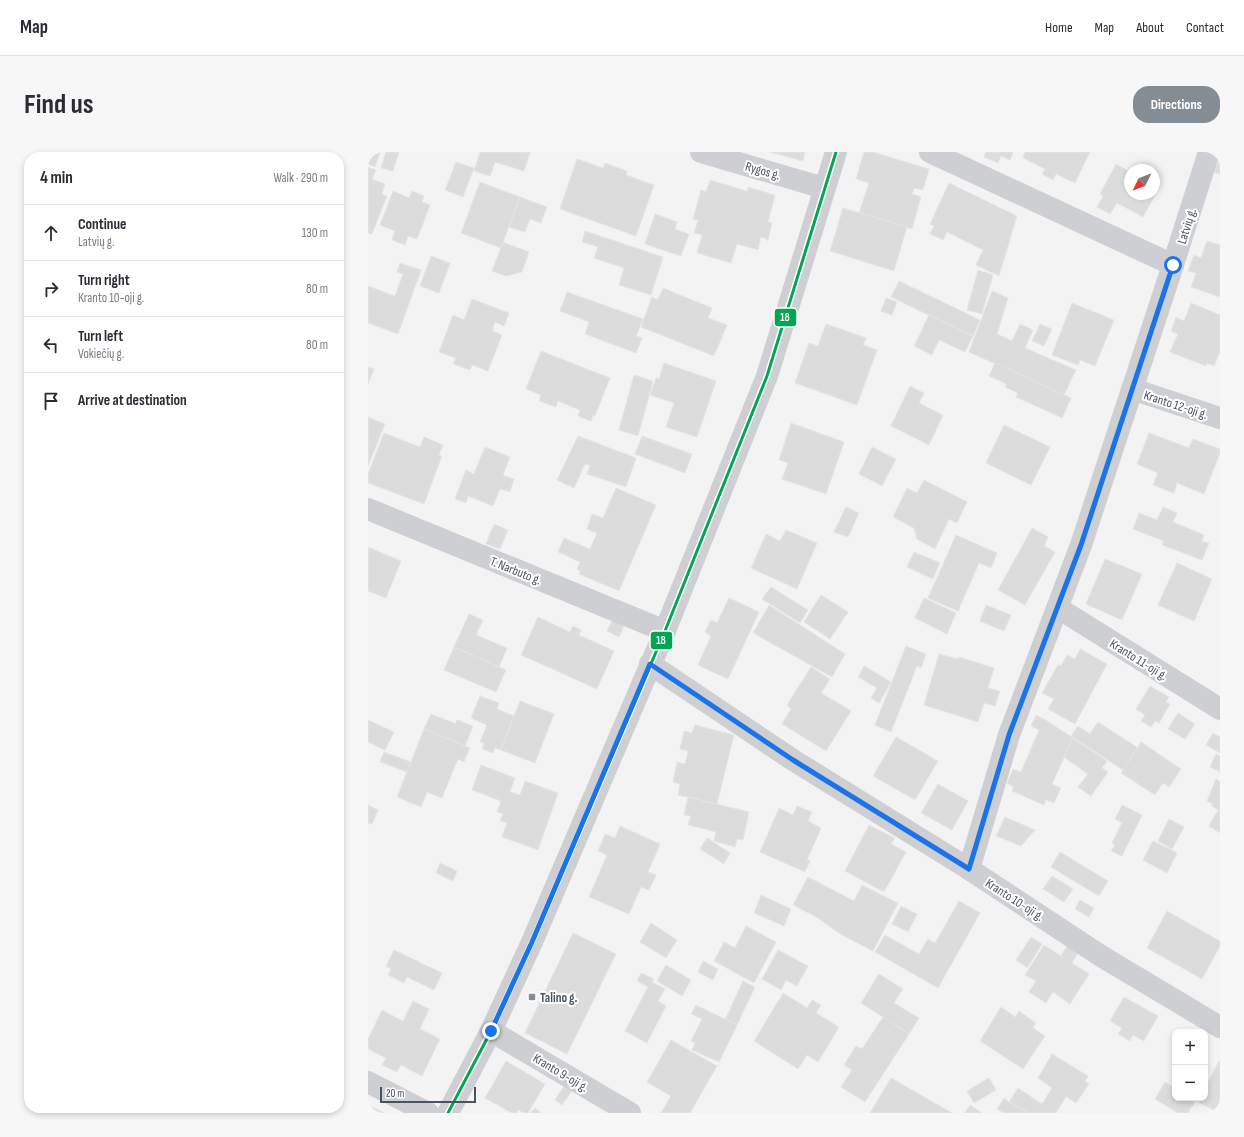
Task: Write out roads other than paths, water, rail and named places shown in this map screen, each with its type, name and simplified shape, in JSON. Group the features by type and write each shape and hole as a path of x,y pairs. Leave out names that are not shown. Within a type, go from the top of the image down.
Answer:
{"street":[{"name":"Rygos g.","path":"701,152 824,188"},
{"path":"448,1113 491,1031 532,942 665,631 766,376 836,152"},
{"path":"930,152 1173,265"},
{"name":"Latvių g.","path":"969,869 1009,735 1081,545 1209,152"},
{"name":"Kranto 12-oji g.","path":"1132,389 1220,418"},
{"name":"T. Narbuto g.","path":"368,509 665,631"},
{"name":"Kranto 11-oji g.","path":"1058,608 1220,709"},
{"name":"Kranto 10-oji g.","path":"650,664 793,760 969,869 1102,956 1220,1027"},
{"name":"Kranto 9-oji g.","path":"491,1031 630,1113"},
{"path":"368,1082 428,1113"}],"place":[{"name":"Talino g.","path":"532,997"}]}
